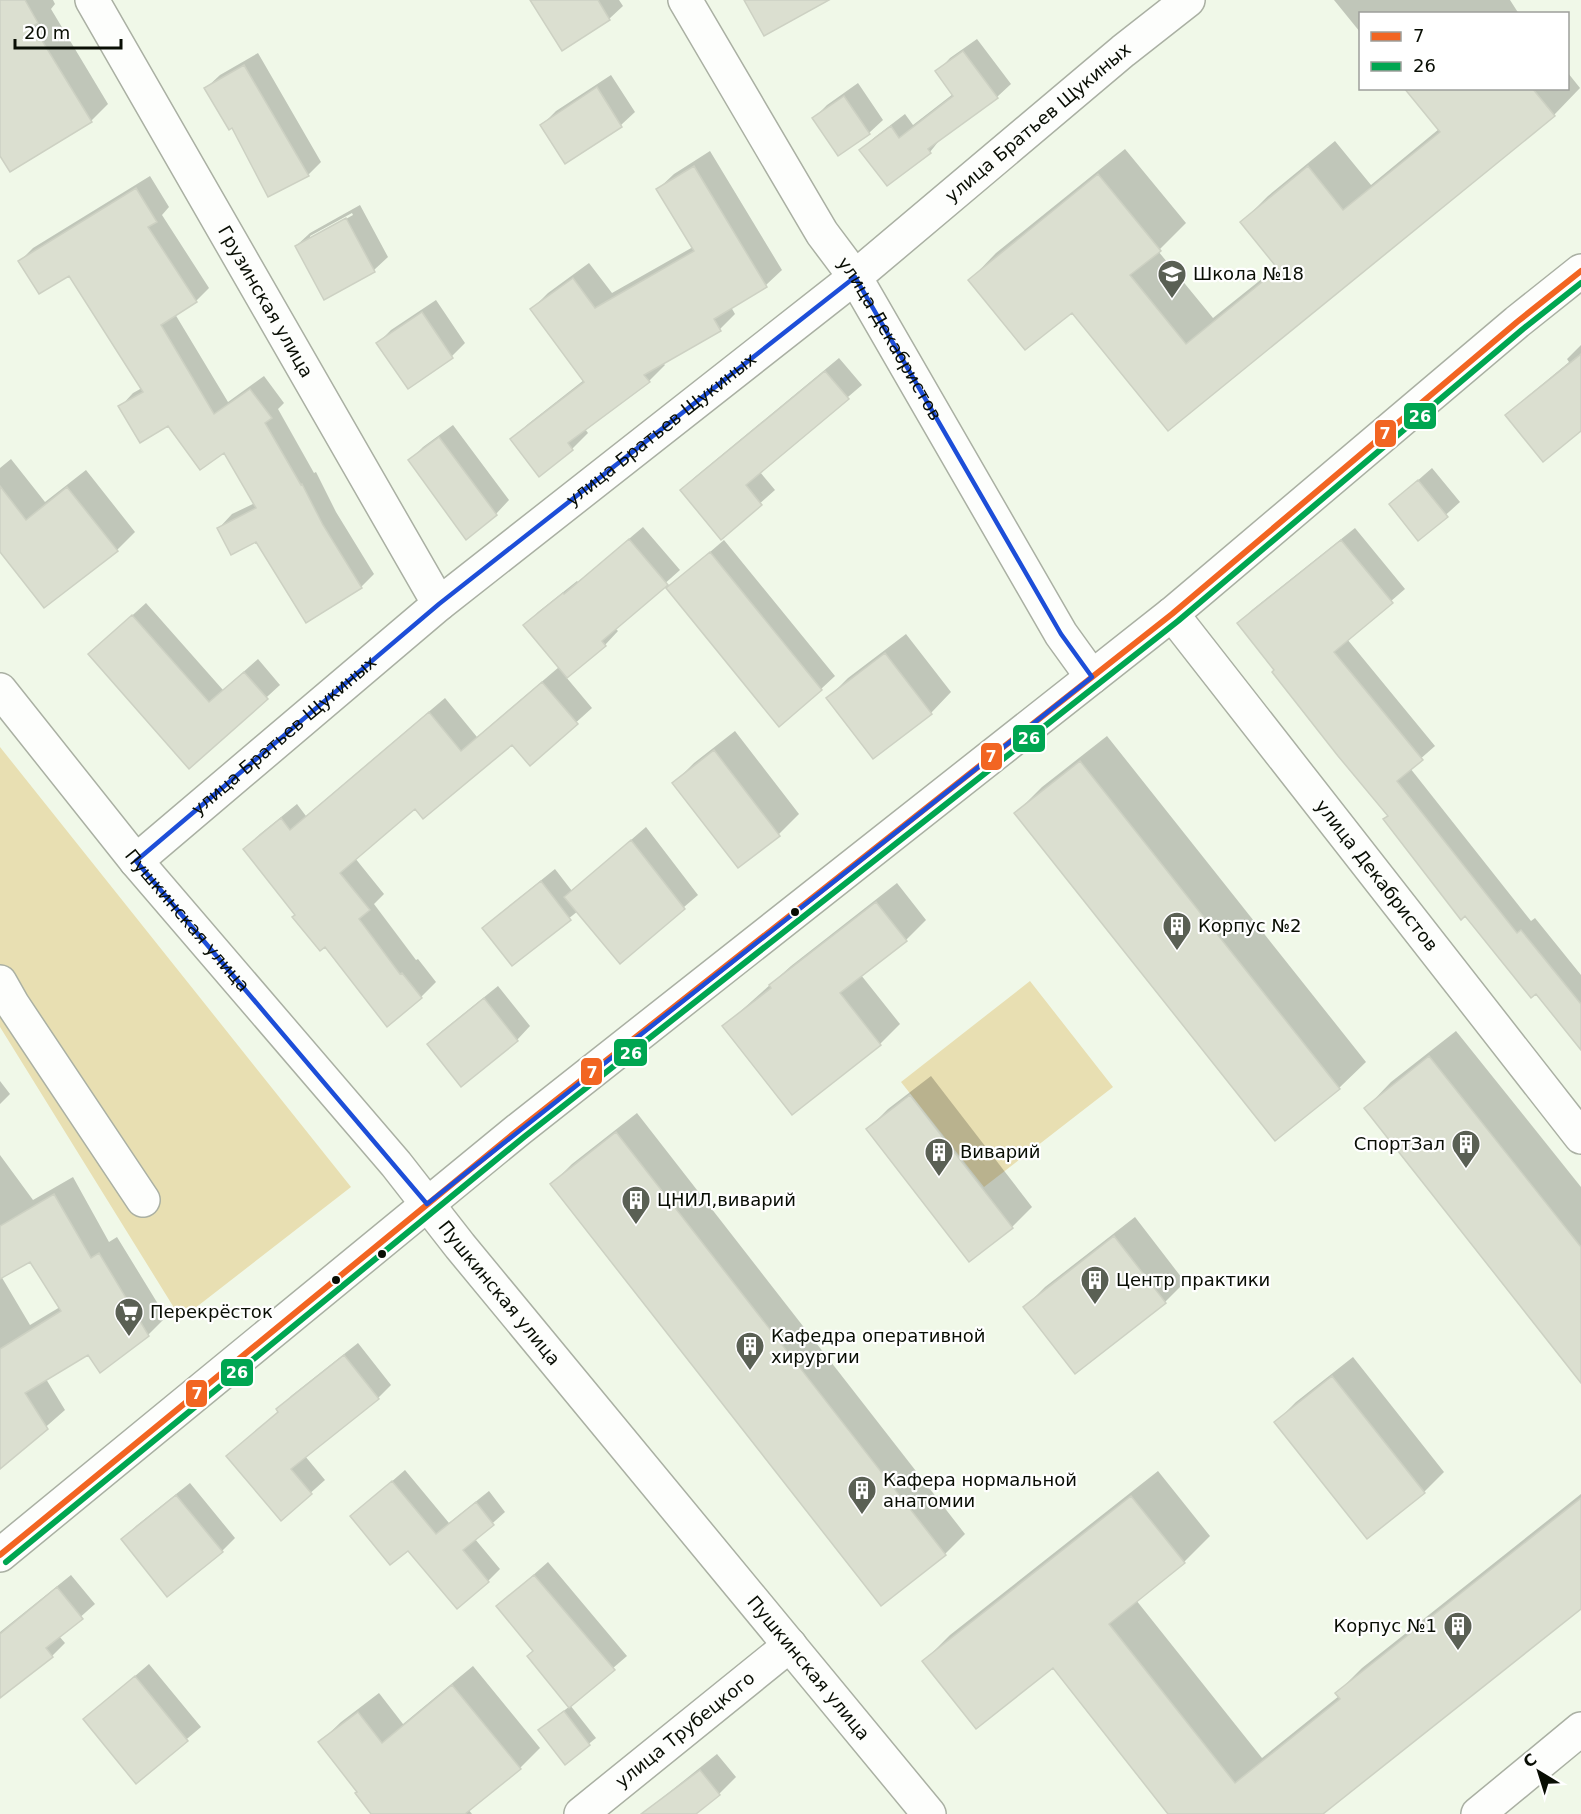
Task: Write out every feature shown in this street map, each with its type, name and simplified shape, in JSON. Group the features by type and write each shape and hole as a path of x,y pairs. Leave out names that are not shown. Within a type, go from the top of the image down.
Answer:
{"street":[{"name":"Грузинская улица","path":"92,0 439,604"},
{"name":"улица Декабристов","path":"686,0 822,233 855,277 1061,634 1092,677"},
{"name":"улица Братьев Щукиных","path":"136,861 439,604 855,277 1123,51 1188,0"},
{"path":"0,1555 518,1130 1172,614 1517,322 1581,271"},
{"name":"улица Декабристов","path":"1172,614 1581,1137"},
{"name":"Пушкинская улица","path":"0,690 136,861 388,1155 929,1814"},
{"path":"4,1001 143,1200"},
{"name":"улица Трубецкого","path":"580,1814 789,1645"},
{"path":"1478,1814 1581,1729"}],"highlighted area":[{"path":"855,277 1061,634 1092,677 427,1204 136,861 439,604"}],"shaded area":[{"path":"0,747 351,1187 181,1319 0,1027"},
{"path":"1030,981 1113,1087 984,1187 901,1082"}],"building":[{"path":"0,0 25,0 38,23 33,26 92,122 10,172 0,156"},
{"path":"530,0 598,0 610,20 562,51"},
{"path":"744,0 829,0 764,36"},
{"path":"963,51 998,98 928,149 931,153 887,186 859,150 891,126 899,138 953,96 935,71"},
{"path":"244,65 309,176 268,197 232,128 229,130 204,88"},
{"path":"597,87 622,127 565,164 540,125"},
{"path":"1406,90 1534,90 1555,116 1168,431 1072,313 1025,350 968,280 1098,174 1161,251 1130,275 1186,344 1278,269 1240,222 1308,166 1343,210 1440,132"},
{"path":"844,96 870,134 838,156 812,118"},
{"path":"694,166 767,287 714,319 721,331 644,375 650,382 568,443 573,450 539,477 510,439 584,382 530,309 573,278 595,308 694,251 656,189"},
{"path":"136,188 157,222 148,227 197,302 161,325 214,414 250,389 272,418 265,423 362,588 306,623 256,542 231,555 217,528 256,508 224,453 200,470 168,426 140,443 118,406 143,392 69,276 39,294 18,261"},
{"path":"346,218 375,272 324,300 295,246"},
{"path":"422,312 453,358 408,389 376,343"},
{"path":"1581,354 1581,431 1543,462 1505,415"},
{"path":"825,371 849,399 746,485 762,505 721,540 680,490"},
{"path":"439,437 497,515 466,540 408,460"},
{"path":"1418,480 1448,517 1418,541 1389,504"},
{"path":"0,486 26,520 67,487 118,551 44,608 0,552"},
{"path":"629,539 668,585 602,641 606,646 567,678 523,625"},
{"path":"1341,540 1393,603 1334,652 1423,760 1397,781 1517,933 1521,930 1581,1004 1581,1050 1536,994 1531,998 1465,916 1461,920 1383,819 1388,816 1272,672 1274,670 1237,623"},
{"path":"710,552 822,690 779,727 666,588"},
{"path":"132,615 209,702 244,672 268,699 189,769 88,654"},
{"path":"885,653 932,714 873,759 826,698"},
{"path":"542,682 578,724 530,766 512,745 423,819 415,809 340,873 370,910 359,919 400,974 402,973 422,998 387,1027 325,947 320,951 292,917 295,915 243,849 281,818 290,830 429,712 461,751"},
{"path":"714,750 780,836 738,868 672,783"},
{"name":"Корпус №2","path":"1080,761 1340,1089 1275,1141 1014,813"},
{"path":"631,840 685,909 620,964 564,897"},
{"path":"541,881 571,920 512,966 482,928"},
{"path":"876,902 907,941 840,993 881,1045 792,1115 722,1026 771,988 769,985"},
{"path":"484,998 518,1041 461,1087 427,1044"},
{"name":"СпортЗал","path":"1429,1056 1581,1247 1581,1383 1364,1108"},
{"name":"Виварий","path":"910,1095 1013,1228 969,1262 866,1129"},
{"path":"616,1132 946,1555 881,1606 550,1184"},
{"path":"54,1194 91,1258 99,1253 149,1336 100,1373 88,1355 25,1393 48,1429 0,1469 0,1349 61,1311 30,1262 0,1279 0,1226"},
{"name":"Центр практики","path":"1114,1236 1166,1303 1075,1374 1023,1307"},
{"path":"344,1355 379,1399 291,1469 312,1494 281,1521 226,1456 278,1412 276,1409"},
{"path":"1332,1376 1425,1493 1367,1539 1274,1422"},
{"path":"392,1481 436,1534 476,1502 494,1525 463,1550 489,1582 457,1609 408,1551 390,1565 350,1516"},
{"path":"176,1495 223,1552 167,1597 121,1539"},
{"path":"1131,1496 1185,1563 1109,1624 1235,1783 1340,1699 1335,1693 1581,1498 1581,1609 1323,1814 1168,1814 1053,1668 976,1729 922,1661"},
{"path":"534,1575 615,1670 569,1708 527,1656 533,1651 496,1606"},
{"path":"57,1587 83,1619 46,1648 53,1657 0,1698 0,1634"},
{"path":"135,1676 188,1741 136,1784 83,1719"},
{"path":"452,1685 521,1769 465,1814 371,1814 318,1742 358,1712 382,1743"},
{"path":"564,1711 590,1745 565,1765 538,1730"},
{"path":"700,1770 720,1795 696,1814 641,1814"}],"transit line":[{"name":"7","path":"0,1555 518,1130 1172,614 1517,322 1581,271"},
{"name":"26","path":"6,1562 524,1137 1178,621 1523,329 1581,283"}],"place":[{"name":"Школа №18","path":"1172,300"},
{"name":"Корпус №2","path":"1177,952"},
{"name":"СпортЗал","path":"1466,1170"},
{"name":"Виварий","path":"939,1178"},
{"name":"ЦНИЛ,виварий","path":"636,1226"},
{"name":"Центр практики","path":"1095,1306"},
{"name":"Перекрёсток","path":"129,1338"},
{"name":"Кафедра оперативной хирургии","path":"750,1372"},
{"name":"Кафера нормальной анатомии","path":"862,1516"},
{"name":"Корпус №1","path":"1458,1652"}]}
